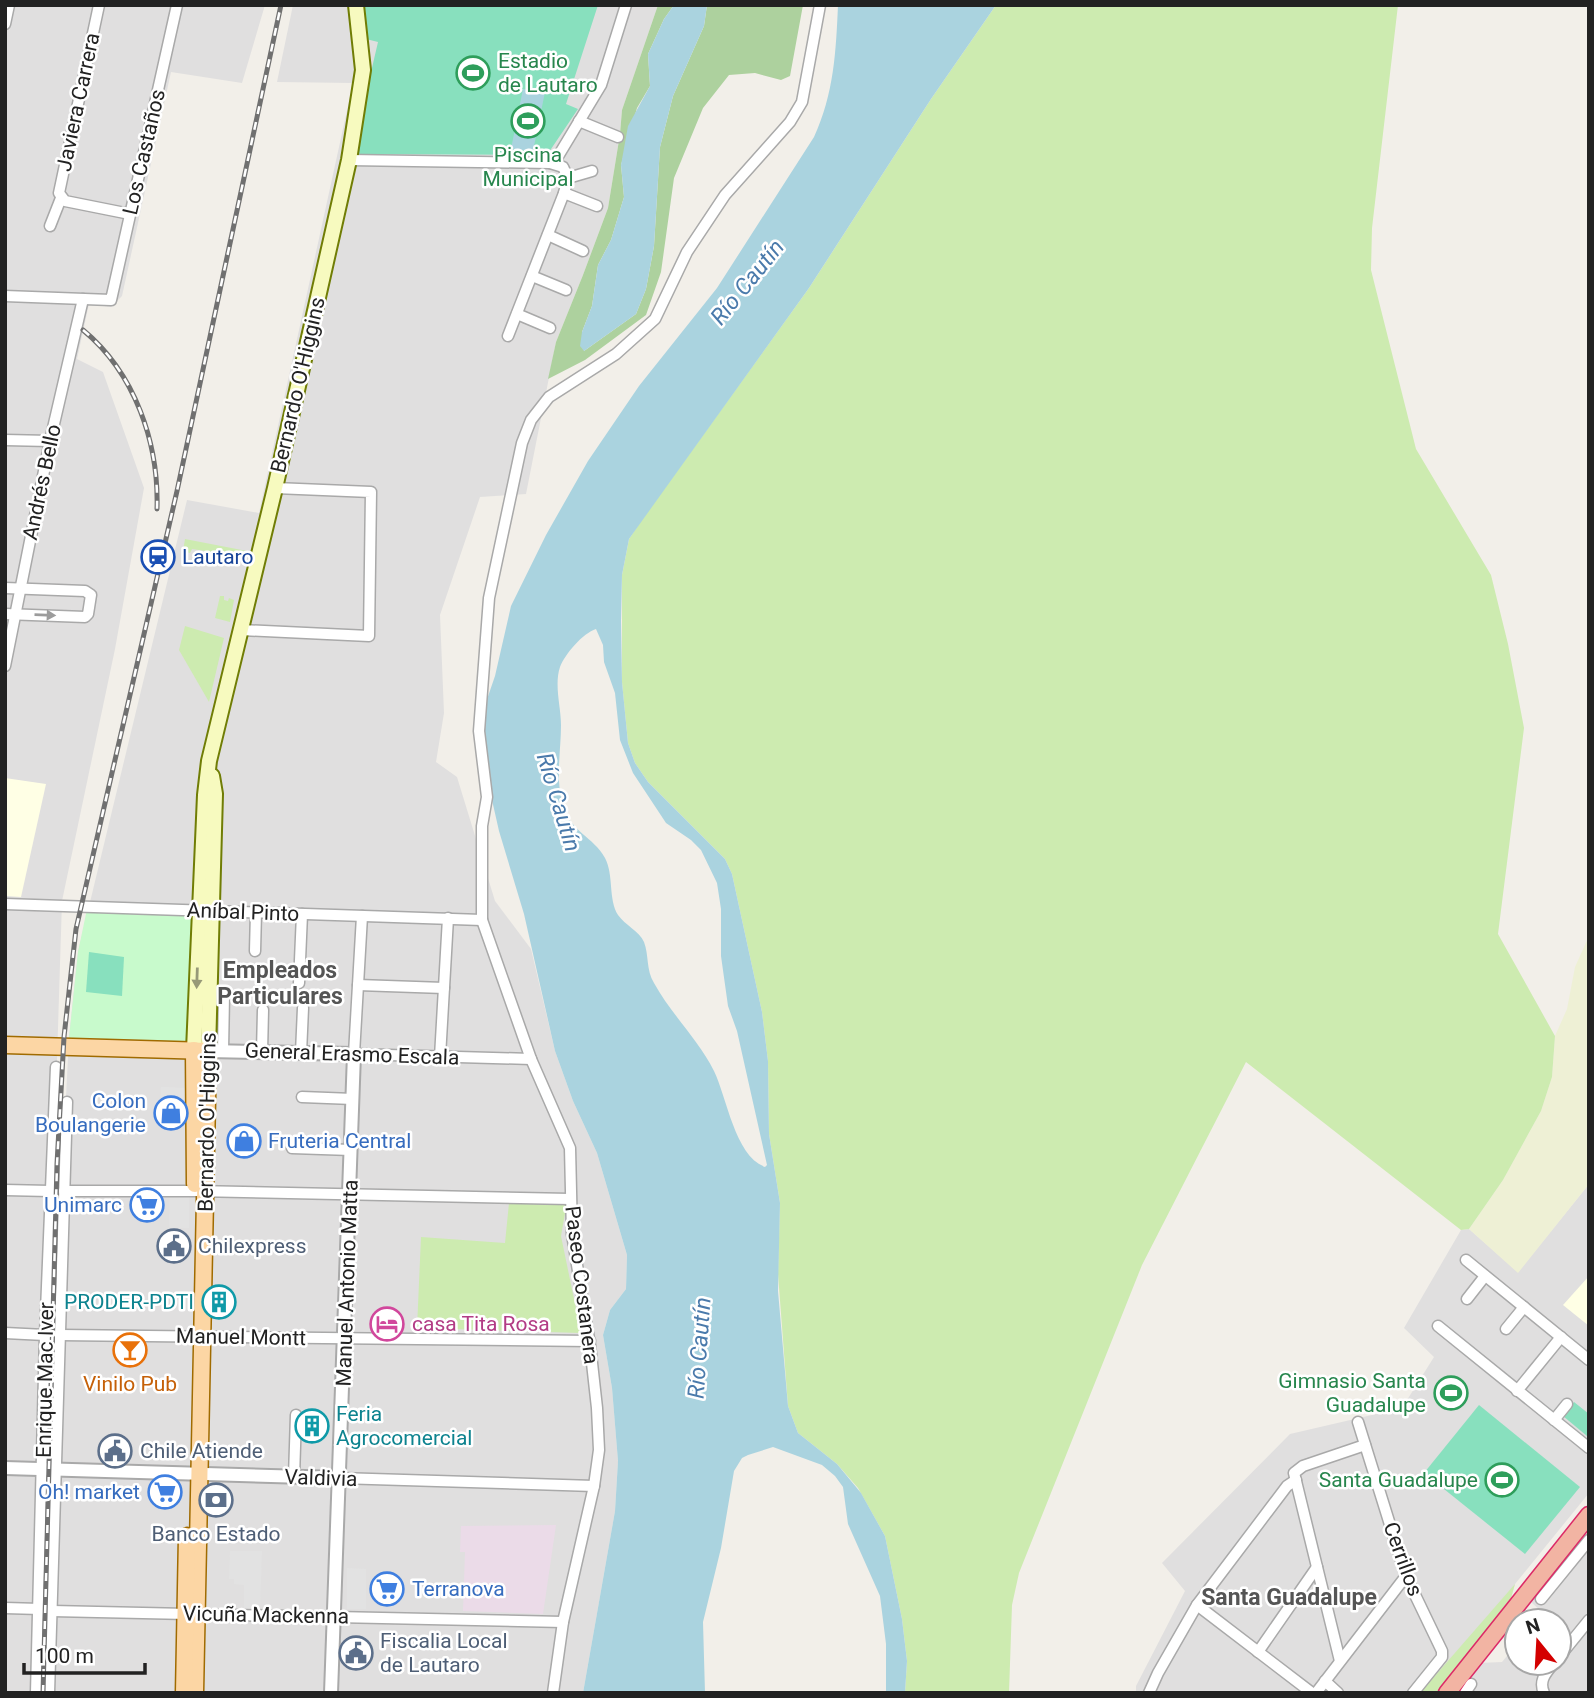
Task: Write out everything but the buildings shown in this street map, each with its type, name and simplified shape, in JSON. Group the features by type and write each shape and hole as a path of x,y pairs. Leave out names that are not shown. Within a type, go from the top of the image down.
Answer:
{"highway":[{"path":"1447,1693 1589,1515"}],"main road":[{"name":"Bernardo O'Higgins","path":"184,1693 191,1614 200,1191 208,1051 205,795 209,761 275,488 349,160 363,70 356,5"},
{"name":"General Erasmo Escala","path":"5,1045 208,1051"},
{"name":"Bernardo O'Higgins","path":"191,1614 195,1693"}],"street":[{"path":"5,24 9,5"},
{"name":"Javiera Carrera","path":"50,226 61,198 59,190 99,5"},
{"name":"Los Castaños","path":"83,299 111,300 177,5"},
{"path":"550,163 557,158 601,85 626,5"},
{"name":"Paseo Costanera","path":"553,1693 563,1622 594,1486 599,1450 590,1341 572,1234 570,1199 573,1178 570,1148 531,1059 482,920 482,826 487,797 479,731 489,598 524,435 536,412 549,397 616,354 654,319 687,252 725,195 790,122 802,102 820,5"},
{"path":"579,121 618,137"},
{"path":"349,160 550,163 563,167 568,178 564,193 508,336"},
{"path":"568,178 592,171"},
{"path":"564,193 597,206"},
{"name":"Javiera Carrera","path":"61,198 130,214"},
{"path":"548,235 583,251"},
{"path":"532,276 566,290"},
{"path":"5,296 83,299"},
{"name":"Andrés Bello","path":"5,666 11,614 20,588 83,299"},
{"path":"517,314 550,328"},
{"path":"5,440 50,441"},
{"path":"241,630 369,636 371,492 275,488"},
{"path":"5,588 88,592 91,595 88,614 85,617 11,614"},
{"name":"Aníbal Pinto","path":"5,904 482,920"},
{"path":"255,951 256,912"},
{"path":"299,984 302,914"},
{"name":"Manuel Antonio Matta","path":"331,1693 354,1054 362,916"},
{"path":"440,1057 448,918"},
{"path":"358,985 444,988"},
{"path":"208,1051 224,995"},
{"path":"301,1053 303,1008"},
{"path":"262,1052 263,1010"},
{"name":"General Erasmo Escala","path":"208,1051 531,1059"},
{"name":"Enrique Mac Iver","path":"36,1693 45,1335 56,1067"},
{"path":"302,1097 353,1099"},
{"name":"Enrique Mac Iver","path":"49,1693 67,1102"},
{"path":"292,1149 351,1150"},
{"path":"5,1190 50,1191"},
{"path":"64,1191 350,1193 570,1199"},
{"path":"1466,1260 1589,1360"},
{"path":"1467,1299 1485,1276"},
{"path":"1506,1329 1524,1307"},
{"path":"1438,1326 1589,1448"},
{"path":"5,1333 45,1335"},
{"name":"Manuel Montt","path":"60,1335 590,1341"},
{"path":"1517,1391 1561,1337"},
{"path":"1554,1420 1567,1404"},
{"path":"294,1477 296,1415"},
{"name":"Cerrillos","path":"1358,1422 1406,1576 1443,1653 1413,1693"},
{"path":"1149,1693 1197,1605 1303,1466 1365,1445"},
{"name":"Valdivia","path":"5,1468 594,1486"},
{"path":"1295,1476 1340,1661"},
{"path":"1541,1599 1589,1540"},
{"path":"1258,1652 1317,1567"},
{"path":"1197,1605 1314,1693 1406,1576"},
{"path":"5,1608 40,1609"},
{"name":"Vicuña Mackenna","path":"52,1611 563,1622"},
{"path":"1573,1640 1589,1620"},
{"path":"1325,1681 1338,1693"}],"shaded area":[{"path":"5,5 265,5 242,83 171,72 122,296 111,307 89,304 77,359 103,372 144,488 115,649 62,901 37,1693 5,1693"},
{"path":"293,5 658,5 622,110 608,208 556,342 526,494 480,497 440,615 444,713 436,762 457,777 495,901 531,949 555,1051 573,1101 597,1153 627,1255 626,1289 610,1310 603,1335 612,1388 618,1461 615,1511 583,1693 46,1693 61,1195 69,1038 78,952 187,500 259,513 353,83 277,82"},
{"path":"5,778 46,784 21,897 5,896"},
{"path":"1589,936 1589,1184 1518,1273 1469,1229 1503,1180 1541,1111 1552,1077 1555,1036 1567,1009 1575,967"},
{"path":"161,1087 192,1088 191,1102 160,1101"},
{"path":"1589,1184 1589,1493 1515,1584 1511,1598 1437,1693 1136,1693 1136,1686 1185,1591 1162,1563 1290,1434 1402,1408 1434,1357 1404,1328 1461,1230 1469,1229 1518,1272"},
{"path":"170,1196 189,1197 189,1228 169,1228"},
{"path":"1589,1276 1589,1326 1563,1305"},
{"path":"556,1525 543,1614 463,1611 465,1552 460,1552 461,1526"},
{"path":"1589,1530 1589,1693 1456,1693 1479,1663 1503,1661 1503,1677 1573,1677 1573,1607 1536,1607 1531,1602"},
{"path":"230,1551 262,1551 260,1609 244,1608 244,1585 234,1584 234,1579 229,1579"},
{"path":"347,1568 366,1569 366,1609 347,1609"}],"green space":[{"name":"Estadio de Lautaro","path":"358,5 598,5 566,104 578,109 547,155 352,154 378,42 362,38"},
{"path":"658,5 674,5 664,19 648,54 650,86 637,108 621,165 624,197 611,240 598,265 592,306 582,332 584,351 636,314 646,289 654,246 660,147 673,96 704,26 707,5 803,5 790,76 781,80 755,73 729,75 703,108 674,178 661,272 646,315 585,360 548,379 556,342 608,208 622,110"},
{"path":"996,5 1398,5 1372,228 1371,270 1416,449 1491,575 1508,644 1524,728 1498,934 1555,1036 1552,1077 1541,1111 1503,1180 1469,1229 1461,1230 1246,1062 1142,1265 1019,1573 1012,1605 1009,1693 905,1693 907,1661 902,1619 885,1536 858,1488 837,1464 798,1433 788,1406 778,1274 780,1203 769,1134 768,1061 762,1012 732,874 725,859 648,782 635,763 628,743 622,682 622,575 629,539 809,288 931,99"},
{"path":"185,539 247,551 246,557 192,549 190,553 183,551"},
{"path":"220,596 224,596 224,600 234,600 230,622 215,618"},
{"path":"185,626 224,638 209,702 179,650"},
{"path":"87,909 189,915 193,919 188,1042 69,1038 78,952"},
{"path":"89,952 124,957 122,996 86,992"},
{"path":"567,1202 561,1236 581,1333 417,1328 421,1237 505,1243 509,1203"},
{"path":"1574,1402 1589,1414 1587,1436 1563,1416"},
{"name":"Santa Guadalupe","path":"1479,1405 1580,1487 1525,1554 1424,1473"},
{"path":"1515,1584 1511,1598 1437,1693 1420,1693"}],"water":[{"path":"674,5 707,5 704,26 673,96 660,147 654,246 646,289 636,314 584,351 580,346 582,332 592,306 598,265 611,240 624,197 621,165 628,126 650,86 648,54 664,19"},
{"name":"Río Cautín","path":"838,5 996,5 931,99 809,288 629,539 622,575 622,682 628,743 635,763 648,782 725,859 732,874 762,1012 768,1061 769,1134 780,1203 778,1291 788,1406 798,1433 837,1464 861,1493 885,1536 902,1619 907,1661 905,1693 886,1693 886,1644 880,1596 848,1524 843,1487 822,1465 773,1447 742,1458 734,1471 721,1548 703,1622 705,1693 583,1693 615,1511 618,1461 612,1388 603,1335 610,1310 626,1289 627,1255 597,1153 573,1101 555,1051 524,914 492,800 484,744 483,711 495,676 511,606 546,535 588,461 639,386 717,288 814,137 830,88","holes":["596,629 603,645 604,662 615,693 620,740 633,773 666,823 701,850 717,883 721,909 721,956 728,1006 737,1031 767,1165 765,1167 746,1151 733,1125 714,1071 654,983 642,938 618,915 605,858 571,822 563,805 559,775 560,667 575,645 591,631"]},
{"name":"Piscina Municipal","path":"523,89 545,92 533,151 511,149"}],"railway":[{"path":"43,1693 57,1164 64,1037 76,929 177,491 281,5"},
{"path":"83,330 117,367 140,411 154,459 157,509"}],"place":[{"name":"Estadio de Lautaro","path":"473,73"},
{"name":"Piscina Municipal","path":"528,121"},
{"name":"Lautaro","path":"158,557"},
{"name":"Colon Boulangerie","path":"171,1113"},
{"name":"Fruteria Central","path":"244,1141"},
{"name":"Unimarc","path":"147,1205"},
{"name":"Chilexpress","path":"174,1246"},
{"name":"PRODER-PDTI","path":"219,1302"},
{"name":"casa Tita Rosa","path":"387,1324"},
{"name":"Vinilo Pub","path":"130,1350"},
{"name":"Gimnasio Santa Guadalupe","path":"1451,1393"},
{"name":"Feria Agrocomercial","path":"312,1426"},
{"name":"Chile Atiende","path":"115,1451"},
{"name":"Santa Guadalupe","path":"1502,1480"},
{"name":"Oh! market","path":"165,1492"},
{"name":"Banco Estado","path":"216,1500"},
{"name":"Terranova","path":"387,1589"},
{"name":"Fiscalia Local de Lautaro","path":"356,1653"}],"district":[{"name":"Empleados Particulares","path":"280,983"},
{"name":"Santa Guadalupe","path":"1289,1597"}]}
